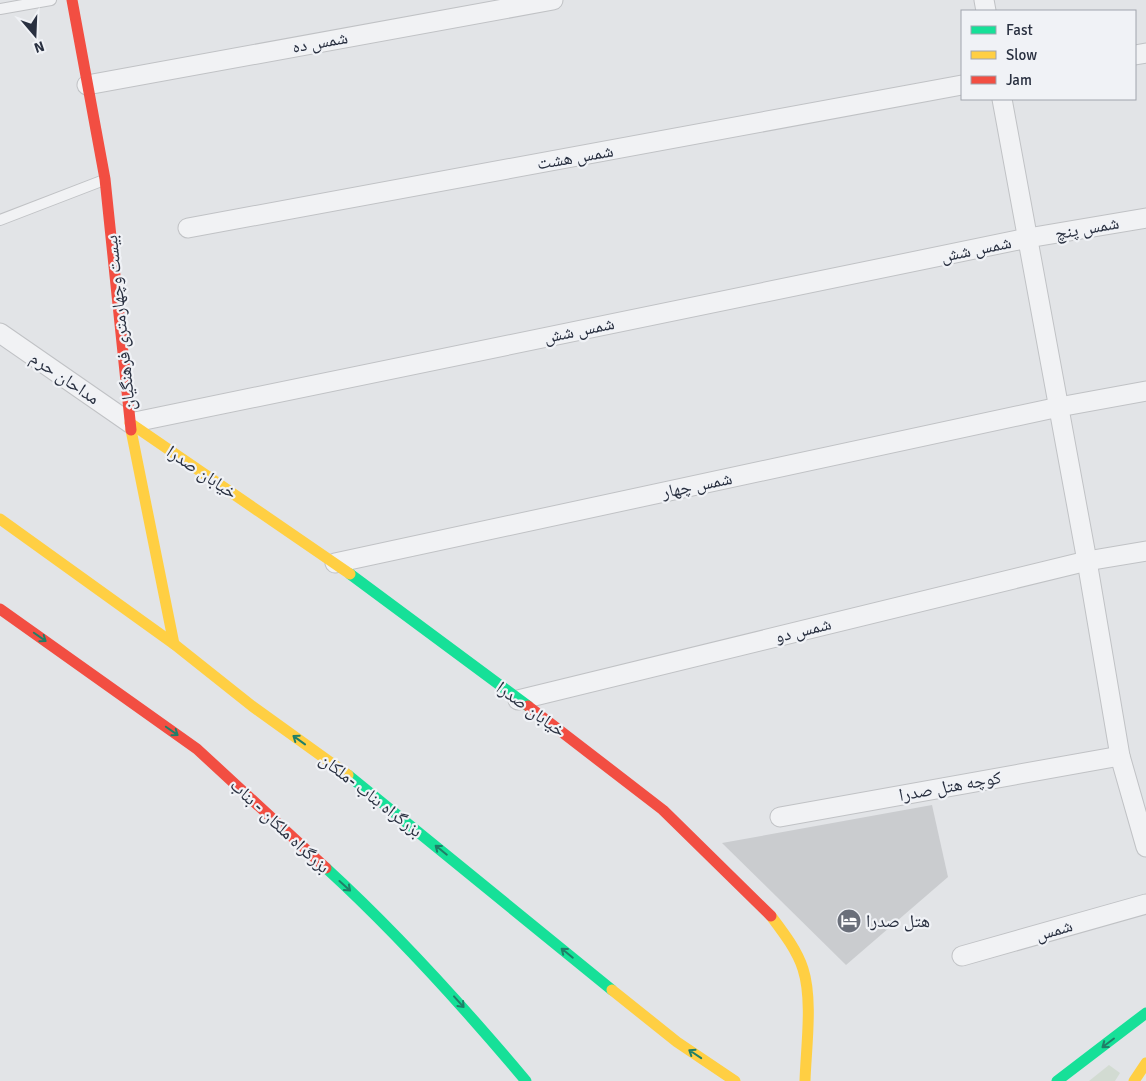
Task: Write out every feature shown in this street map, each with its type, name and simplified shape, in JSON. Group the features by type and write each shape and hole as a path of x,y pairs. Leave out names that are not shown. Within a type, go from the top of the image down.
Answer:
{"main road":[{"name":"بیست وچهارمتری فرهنگیان","path":"72,0 105,179 130,422 174,644"},
{"name":"خیابان صدرا","path":"130,422 335,563 592,754 663,810 770,914 786,936 803,969 808,1012 805,1081"},
{"name":"بزرگراه بناب -ملکان","path":"0,520 174,644 252,706 347,775 678,1042 735,1081"},
{"name":"بزرگراه ملکان - بناب","path":"0,609 198,749 375,913 461,1003 526,1081"},
{"path":"1057,1081 1146,1013"},
{"path":"1134,1081 1146,1064"}],"street":[{"name":"شمس ده","path":"87,85 553,0"},
{"name":"شمس هشت","path":"188,228 961,85"},
{"path":"1002,100 1087,560 1120,756 1146,847"},
{"name":"شمس پنچ","path":"1028,238 1146,218"},
{"name":"شمس شش","path":"130,422 1028,238"},
{"name":"مداحان حرم","path":"0,333 130,422"},
{"name":"شمس چهار","path":"335,563 1059,407 1146,390"},
{"name":"شمس دو","path":"518,700 1087,560 1146,551"},
{"name":"کوچه هتل صدرا","path":"780,817 1120,756"},
{"name":"شمس","path":"962,956 1146,904"}],"lane":[{"path":"0,9 51,0"},
{"path":"0,220 105,179"}],"shaded area":[{"path":"1109,1065 1120,1073 1115,1081 1089,1081"}],"building":[{"name":"هتل صدرا","path":"932,805 948,877 846,965 722,843"}],"traffic: fast":[{"path":"350,574 528,706"},
{"path":"348,775 612,990"},
{"path":"326,868 429,971 526,1081"},
{"path":"1057,1081 1146,1013"}],"traffic: slow":[{"path":"130,423 350,574"},
{"path":"131,430 174,644"},
{"path":"0,519 174,644 252,706 348,775"},
{"path":"771,916 797,955 806,981 808,1009 805,1081"},
{"path":"612,990 677,1042 735,1081"},
{"path":"1134,1081 1146,1063"}],"traffic: jam":[{"path":"72,0 105,179 131,430"},
{"path":"0,609 197,749 326,868"},
{"path":"528,706 663,810 771,916"}],"place":[{"name":"هتل صدرا","path":"849,921"}]}
